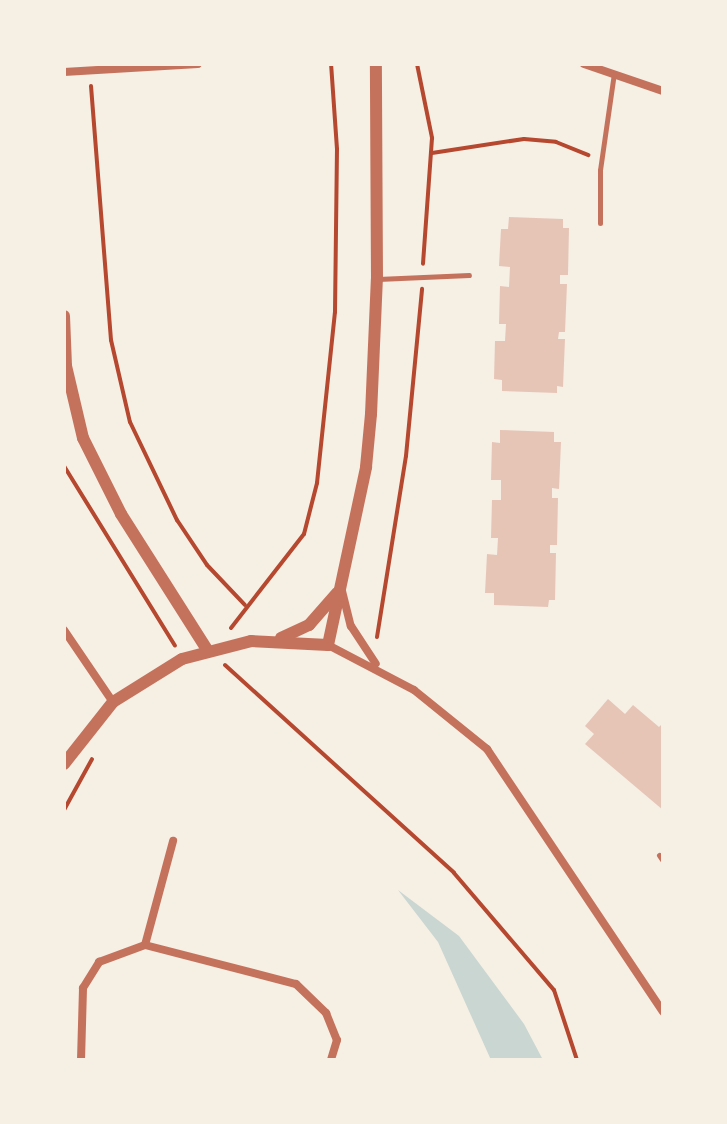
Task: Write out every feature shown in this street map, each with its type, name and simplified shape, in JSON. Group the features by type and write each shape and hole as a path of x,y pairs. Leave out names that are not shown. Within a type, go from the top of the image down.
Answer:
{"street":[{"path":"64,72 198,64"},
{"path":"328,645 366,467 377,279 376,64"},
{"path":"584,64 614,71 663,91"},
{"path":"64,316 66,366 83,438 121,514 206,648"},
{"path":"341,587 351,626 382,671"},
{"path":"275,641 309,625 341,587"},
{"path":"64,630 113,702"},
{"path":"64,764 113,702 182,659 206,648 275,641 328,645 382,671 461,723 487,749 663,1012"},
{"path":"145,945 173,841"},
{"path":"81,1060 83,988 99,962 145,945 296,984 326,1013 337,1040 331,1060"}],"lane":[{"path":"600,223 601,160 614,71"},
{"path":"377,279 469,275"}],"path":[{"path":"226,644 233,620 285,565 304,534 317,483 335,312 337,149 331,64"},
{"path":"372,659 406,456 423,277 432,153 417,64"},
{"path":"90,69 111,340 130,422 177,520 207,565 245,605"},
{"path":"432,153 524,139 556,142 601,160"},
{"path":"64,466 182,659"},
{"path":"206,648 454,873 554,990 577,1060"},
{"path":"64,810 101,746"}],"shaded area":[{"path":"398,890 459,936 524,1024 543,1060 491,1060 438,942"}],"building":[{"path":"509,217 563,219 563,228 569,228 568,275 560,275 560,284 567,284 565,332 559,332 558,339 565,339 563,387 557,386 557,393 502,391 502,380 494,379 495,341 505,341 506,324 499,324 500,286 509,287 510,267 499,266 501,229 508,229"},
{"path":"500,430 554,432 554,442 561,442 559,489 552,488 552,498 558,498 557,545 550,545 550,553 556,553 555,600 549,600 548,607 494,605 494,593 485,593 487,554 497,555 498,538 491,538 492,500 501,500 501,480 491,480 492,442 500,443"},
{"path":"608,699 625,714 633,705 659,727 663,723 663,810 585,744 594,734 585,726"}]}
